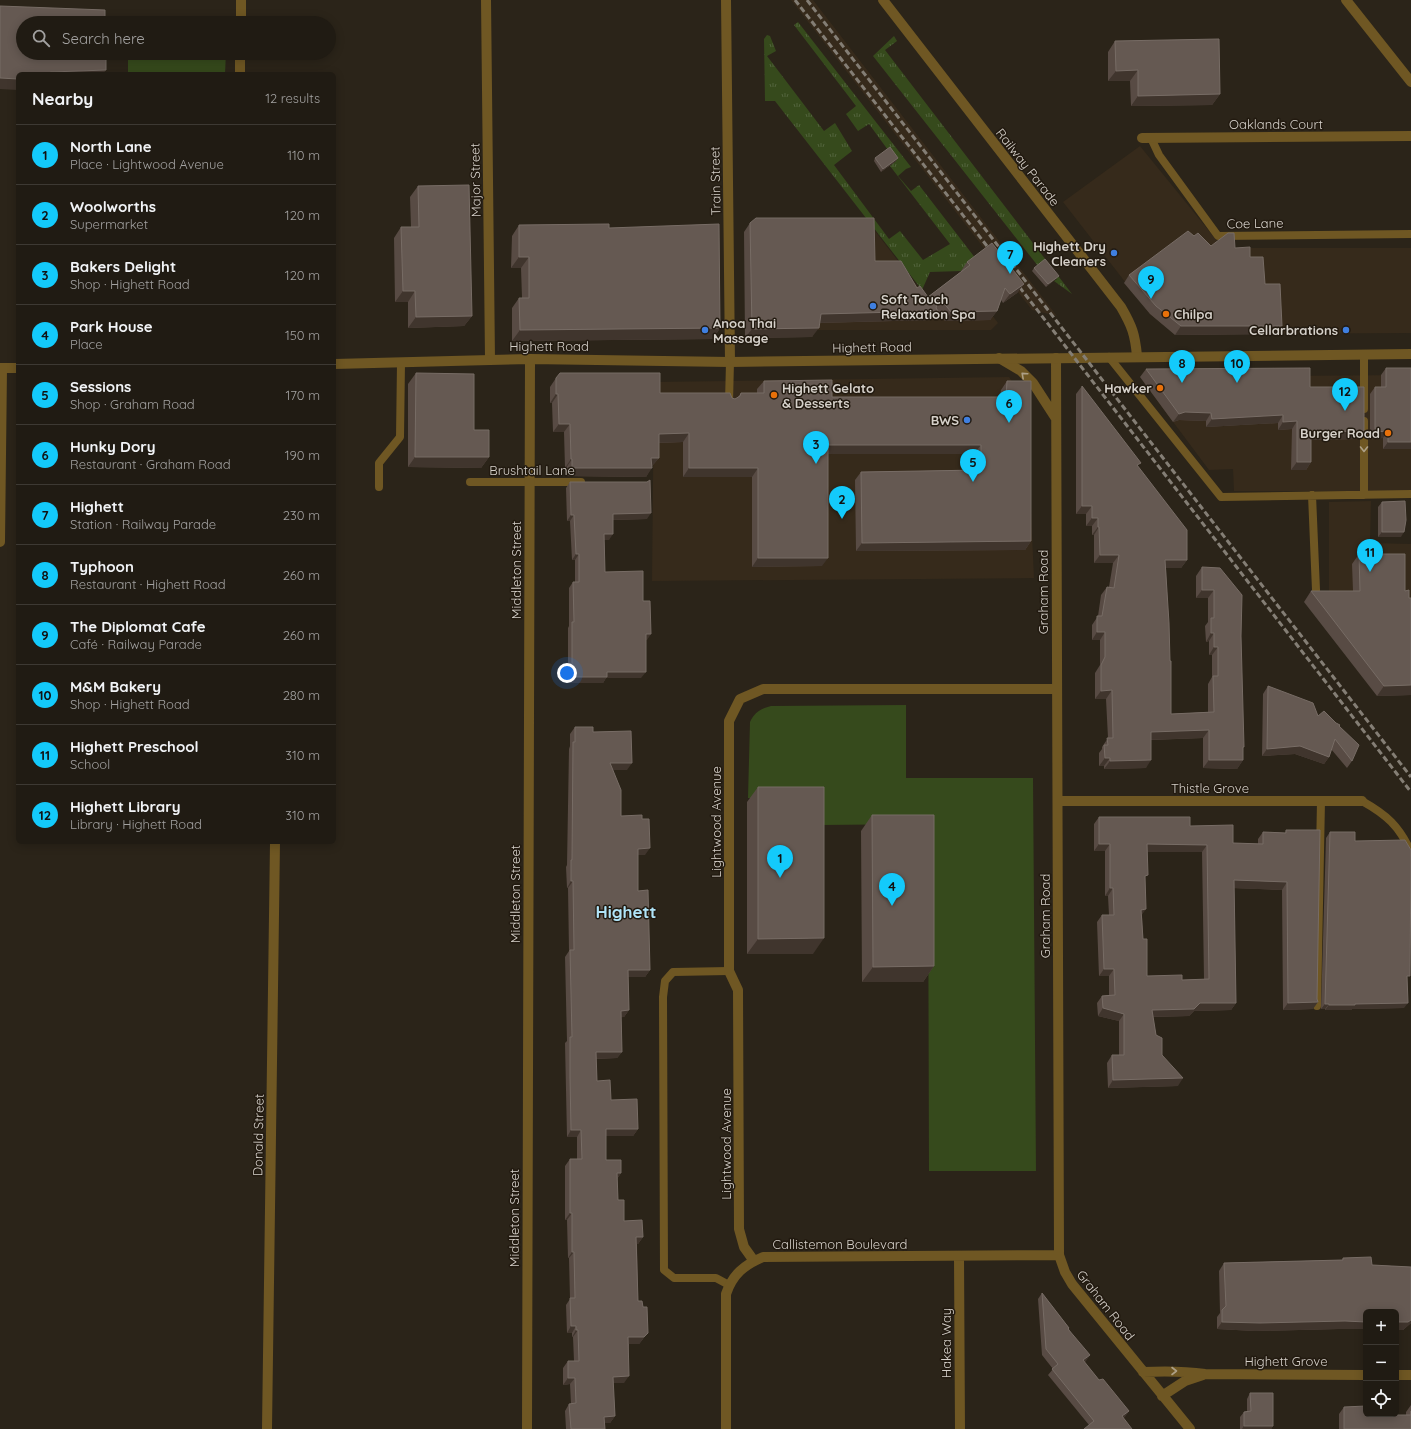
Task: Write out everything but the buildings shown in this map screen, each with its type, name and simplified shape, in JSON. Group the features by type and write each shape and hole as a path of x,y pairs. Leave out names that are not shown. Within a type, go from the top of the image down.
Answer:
{"street":[{"path":"241,0 241,16"},
{"name":"Major Street","path":"486,0 490,360"},
{"name":"Train Street","path":"726,0 730,362"},
{"name":"Railway Parade","path":"883,0 1121,307 1131,323 1136,338 1137,356"},
{"path":"1346,0 1411,82"},
{"path":"240,60 240,72"},
{"name":"Oaklands Court","path":"1146,138 1411,136"},
{"name":"Highett Road","path":"336,364 530,359 730,362 1137,356 1411,354"},
{"path":"999,358 1021,371 1033,383 1055,417"},
{"name":"Graham Road","path":"1056,358 1059,1255 1065,1272 1072,1284 1142,1372 1190,1429"},
{"name":"Middleton Street","path":"526,1429 530,359"},
{"path":"0,542 1,368 16,368"},
{"name":"Lightwood Avenue","path":"754,1260 744,1247 739,1229 738,990 729,971 729,721 740,699 763,689 1057,689"},
{"name":"Thistle Grove","path":"1058,801 1362,802"},
{"name":"Donald Street","path":"267,1429 275,844"},
{"name":"Callistemon Boulevard","path":"726,1429 726,1294 736,1273 754,1260 763,1257 1059,1255"},
{"name":"Hakea Way","path":"959,1256 960,1429"},
{"name":"Highett Grove","path":"1142,1372 1188,1371 1205,1374 1363,1375"},
{"name":"Highett Grove","path":"1162,1396 1185,1381 1205,1374"},
{"path":"1399,1375 1410,1374"}],"lane":[{"name":"Coe Lane","path":"1146,138 1218,236 1411,234"},
{"path":"1364,354 1364,495"},
{"path":"1109,357 1221,497 1411,494"},
{"path":"729,402 730,362"},
{"path":"379,487 380,463 400,437 401,363"},
{"name":"Brushtail Lane","path":"470,482 587,482"},
{"path":"1312,496 1316,590"},
{"path":"1317,1006 1321,801"},
{"path":"1362,802 1389,818 1398,829 1411,852"},
{"path":"729,971 673,972 664,981 663,1012 664,1270 674,1278 716,1278 729,1285"}],"shaded area":[{"path":"791,0 813,0 1057,316 1032,310"},
{"path":"1140,146 1223,248 1411,248 1411,333 1192,334 1170,330 1150,314 1063,202"},
{"path":"872,227 929,301 992,315 998,323 991,330 813,330"},
{"path":"1411,375 1411,491 1234,491 1233,469 1209,470 1144,383 1277,376"},
{"path":"1009,377 1026,402 1034,578 652,581 654,382"},
{"path":"1371,501 1370,543 1411,544 1411,600 1329,600 1329,502"}],"green space":[{"path":"798,22 911,167 906,169 898,176 911,191 919,185 976,259 961,271 930,272 922,290 775,101 765,101 764,39 767,35 770,36 776,51 767,56 824,131 835,123 852,151 834,165 889,239 900,231 923,260 950,244 890,166 896,161 869,124 858,131 846,114 856,106 794,25"},
{"path":"894,36 897,41 885,50 1072,294 1054,281 1057,279 1038,266 873,56"},
{"path":"128,60 226,60 225,72 128,72"},
{"path":"906,705 906,778 1033,778 1036,1171 929,1171 928,824 821,825 821,798 748,798 750,722 756,713 761,710 771,706"}],"railway":[{"path":"795,0 994,255"},
{"path":"807,0 1411,777"},
{"path":"1014,280 1411,792"}],"place":[{"name":"Highett Dry Cleaners","path":"1114,253"},
{"name":"Highett","path":"1010,274"},
{"name":"The Diplomat Cafe","path":"1151,299"},
{"name":"Soft Touch Relaxation Spa","path":"873,306"},
{"name":"Chilpa","path":"1166,314"},
{"name":"Anoa Thai Massage","path":"705,330"},
{"name":"Cellarbrations","path":"1346,330"},
{"name":"Typhoon","path":"1182,383"},
{"name":"M&M Bakery","path":"1237,383"},
{"name":"Hawker","path":"1160,388"},
{"name":"Highett Gelato & Desserts","path":"774,395"},
{"name":"Highett Library","path":"1345,411"},
{"name":"BWS","path":"967,420"},
{"name":"Hunky Dory","path":"1009,423"},
{"name":"Burger Road","path":"1388,433"},
{"name":"Bakers Delight","path":"816,464"},
{"name":"Sessions","path":"973,482"},
{"name":"Woolworths","path":"842,519"},
{"name":"Highett Preschool","path":"1370,572"},
{"name":"North Lane","path":"780,878"},
{"name":"Park House","path":"892,906"}],"district":[{"name":"Highett","path":"626,911"}]}
